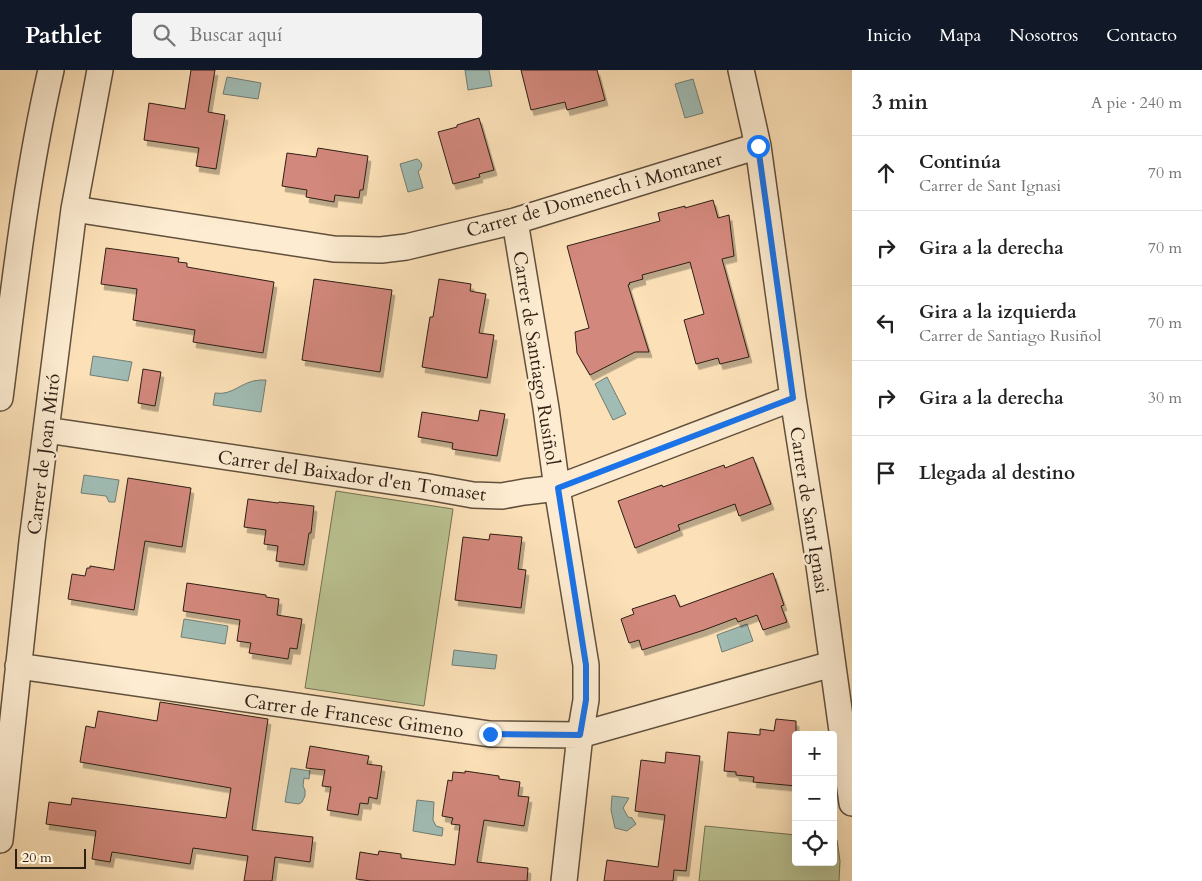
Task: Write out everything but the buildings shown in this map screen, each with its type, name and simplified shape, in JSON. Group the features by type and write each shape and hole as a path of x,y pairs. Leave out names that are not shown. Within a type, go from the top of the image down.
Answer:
{"street":[{"path":"0,398 22,232 51,70"},
{"name":"Carrer de Joan Miró","path":"0,840 32,541 74,209 100,70"},
{"name":"Carrer de Sant Ignasi","path":"741,70 758,146 832,664 847,729 852,803"},
{"name":"Carrer de Domenech i Montaner","path":"74,209 334,248 381,250 515,221 758,146"},
{"name":"Carrer de Santiago Rusiñol","path":"515,221 586,665 586,700 580,735 564,881"},
{"name":"Carrer del Baixador d'en Tomaset","path":"46,430 413,484 473,495 502,496 558,488 793,398"},
{"name":"Carrer de Francesc Gimeno","path":"18,666 490,734 580,735 832,664"}],"green space":[{"path":"336,491 453,509 424,706 305,688"},
{"path":"705,826 792,835 792,866 837,866 837,840 840,861 839,881 699,881"}],"water":[{"path":"465,70 489,70 492,86 468,90"},
{"path":"227,77 261,83 258,99 223,94"},
{"path":"693,79 703,113 685,118 675,84"},
{"path":"417,159 422,164 418,171 423,188 408,192 400,164"},
{"path":"93,356 132,362 128,381 90,375"},
{"path":"607,377 626,414 613,420 595,384"},
{"path":"266,380 261,412 213,405 215,393 227,392 247,383"},
{"path":"84,475 119,480 115,502 109,502 106,496 81,493"},
{"path":"184,619 228,626 225,644 181,637"},
{"path":"747,624 753,641 722,652 717,635"},
{"path":"454,650 497,655 495,669 452,665"},
{"path":"291,768 310,771 309,779 304,778 305,796 299,804 285,802"},
{"path":"612,796 629,798 623,808 628,817 632,818 636,824 627,831 615,828 611,810"},
{"path":"417,800 434,802 433,820 436,826 443,828 442,836 413,831"}],"route":[{"path":"490,734 580,735 586,700 586,665 558,488 793,398 758,146"}]}
